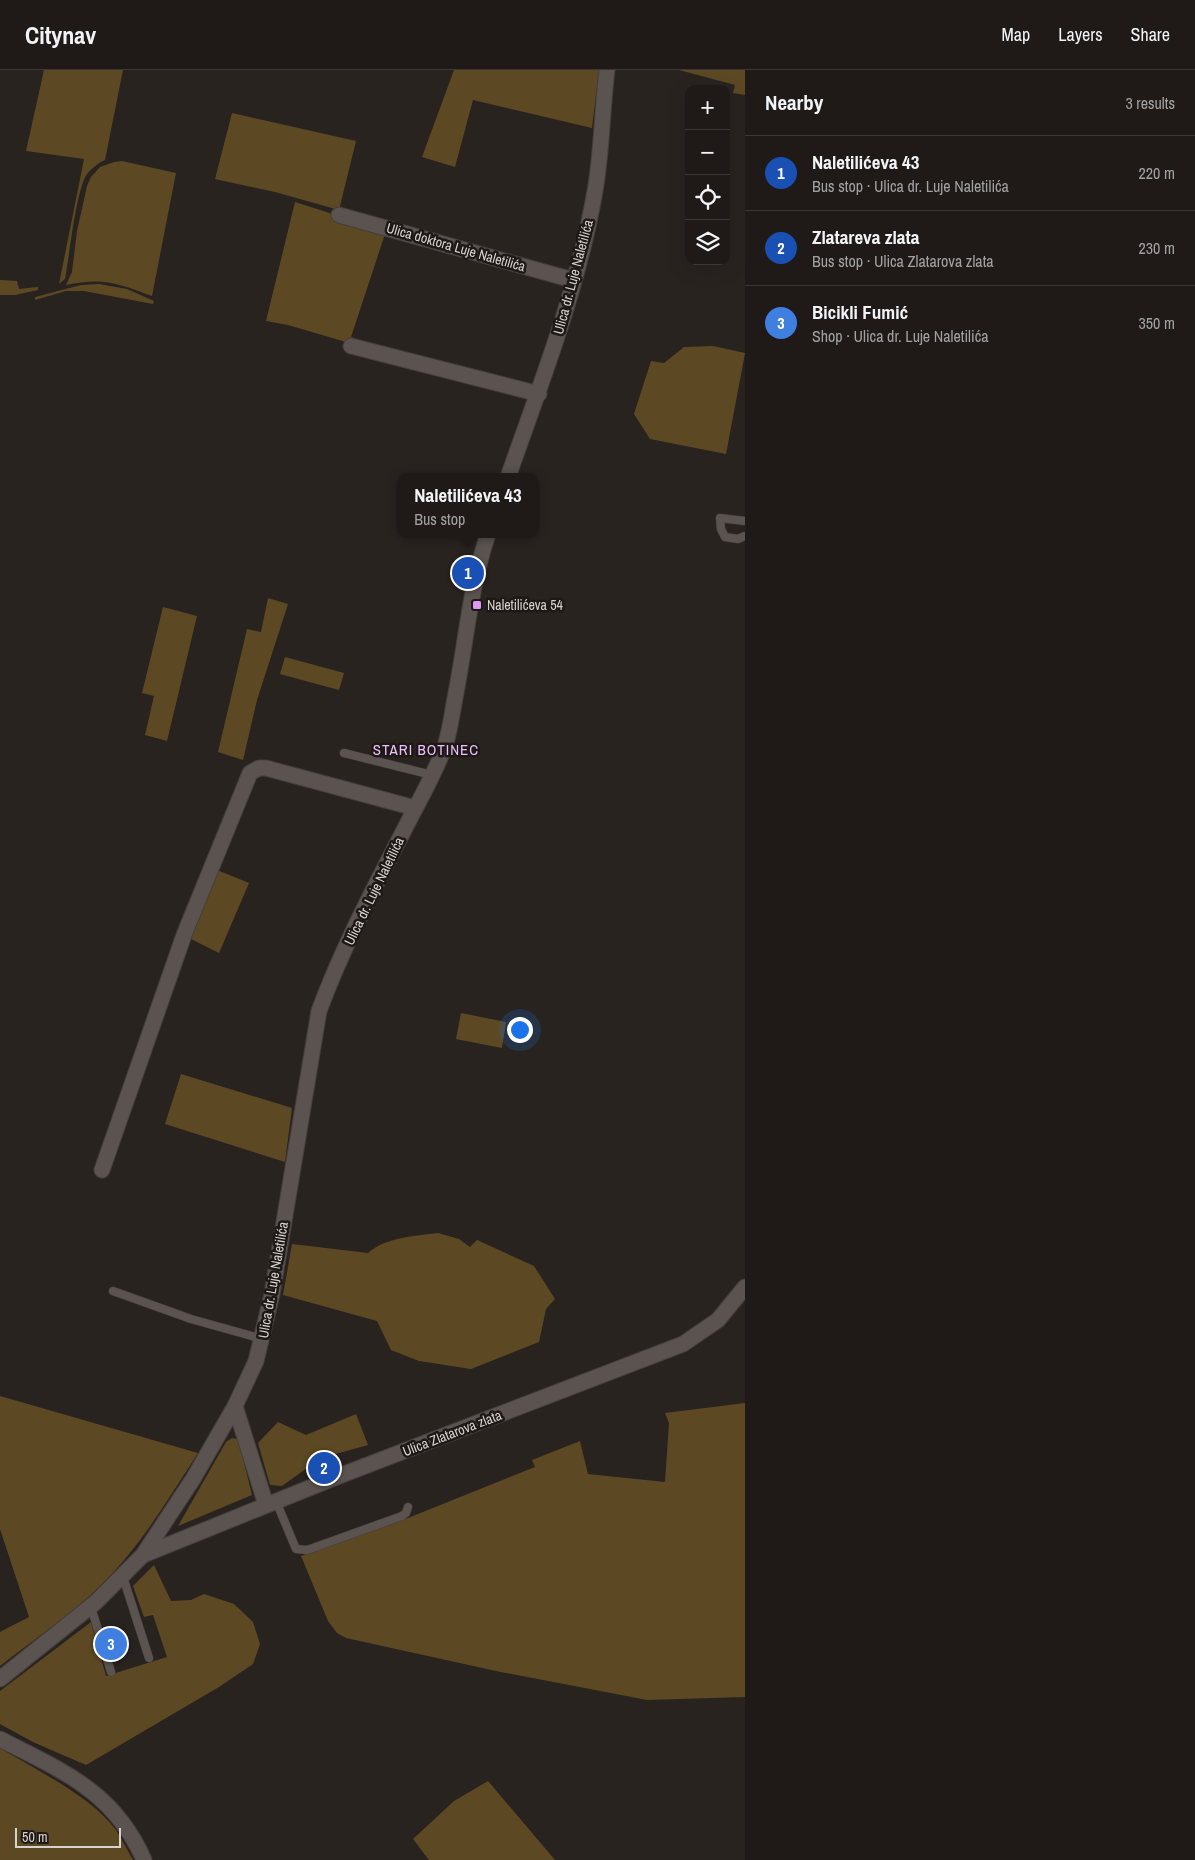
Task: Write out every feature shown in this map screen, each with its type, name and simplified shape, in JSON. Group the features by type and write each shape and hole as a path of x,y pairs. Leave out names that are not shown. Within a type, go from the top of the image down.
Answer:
{"street":[{"name":"Ulica dr. Luje Naletilića","path":"509,473 539,394 573,280 595,192 607,70"},
{"name":"Ulica doktora Luje Naletilića","path":"339,215 573,280"},
{"path":"351,346 539,394"},
{"name":"Ulica dr. Luje Naletilića","path":"0,1679 91,1607 143,1555 193,1479 235,1406 254,1367 263,1339 272,1294 319,1011 330,980 369,897 446,744 473,593 487,538"},
{"path":"102,1170 184,935 250,773 259,768 266,768 415,808"},
{"name":"Ulica Zlatarova zlata","path":"143,1555 271,1503 683,1344 718,1320 745,1287"},
{"path":"235,1406 271,1503"},
{"path":"0,1739 73,1778 95,1793 127,1827 144,1860"}],"lane":[{"path":"745,521 720,518 721,529 725,537 738,539 745,536"},
{"path":"344,753 432,775"},
{"path":"113,1291 191,1319 263,1339"},
{"path":"271,1503 296,1549 303,1550 402,1516 406,1513 408,1507"},
{"path":"123,1577 149,1658"},
{"path":"91,1607 110,1672"}],"shaded area":[{"path":"44,70 123,70 105,160 87,174 83,182 65,279 59,284 84,159 26,151"},
{"path":"454,70 599,70 592,128 473,100 455,167 422,157"},
{"path":"679,70 745,70 745,95 733,93 735,85"},
{"path":"232,113 356,141 339,210 275,192 215,179"},
{"path":"122,161 176,173 152,296 110,283 90,282 66,285 72,272 77,231 87,186 91,177 100,167"},
{"path":"295,202 386,231 351,337 357,339 355,342 346,342 288,325 266,321"},
{"path":"0,280 17,281 19,289 38,287 38,290 15,295 0,295"},
{"path":"99,284 127,289 154,301 153,304 84,291 66,291 35,300 35,297 81,285"},
{"path":"713,346 745,353 726,454 650,439 634,414 651,361 664,363 684,347"},
{"path":"268,598 288,604 257,700 243,760 218,752 247,629 261,632"},
{"path":"163,607 197,616 167,741 145,735 154,696 142,693"},
{"path":"285,657 344,673 339,690 280,674"},
{"path":"217,870 249,883 219,953 189,938"},
{"path":"461,1013 506,1022 502,1048 456,1039"},
{"path":"181,1074 292,1108 285,1162 165,1124"},
{"path":"438,1233 459,1239 470,1247 477,1240 534,1266 555,1299 546,1309 539,1342 471,1369 419,1361 391,1350 377,1321 283,1295 292,1244 368,1253 392,1240"},
{"path":"0,1396 198,1453 153,1522 115,1570 77,1607 0,1666 0,1632 29,1617 0,1529"},
{"path":"745,1403 745,1697 647,1700 496,1671 346,1638 337,1633 328,1621 301,1556 408,1518 535,1467 532,1460 580,1441 588,1474 665,1482 669,1423 665,1413"},
{"path":"356,1414 368,1445 321,1458 282,1486 270,1485 258,1443 278,1422 306,1435"},
{"path":"232,1438 237,1439 239,1442 252,1495 178,1526 226,1442"},
{"path":"154,1565 171,1601 191,1600 204,1594 234,1604 253,1622 260,1644 253,1664 219,1687 86,1765 33,1742 0,1724 0,1691 91,1622 106,1676 167,1657 153,1615 144,1617 133,1586"},
{"path":"0,1748 62,1784 92,1806 116,1830 133,1860 0,1860"},
{"path":"488,1781 555,1860 429,1860 413,1839 454,1801"}],"place":[{"name":"Naletilićeva 43","path":"468,573"},
{"name":"Naletilićeva 54","path":"477,605"},
{"name":"Zlatareva zlata","path":"324,1468"},
{"name":"Bicikli Fumić","path":"111,1644"}],"district":[{"name":"STARI BOTINEC","path":"426,750"}]}
